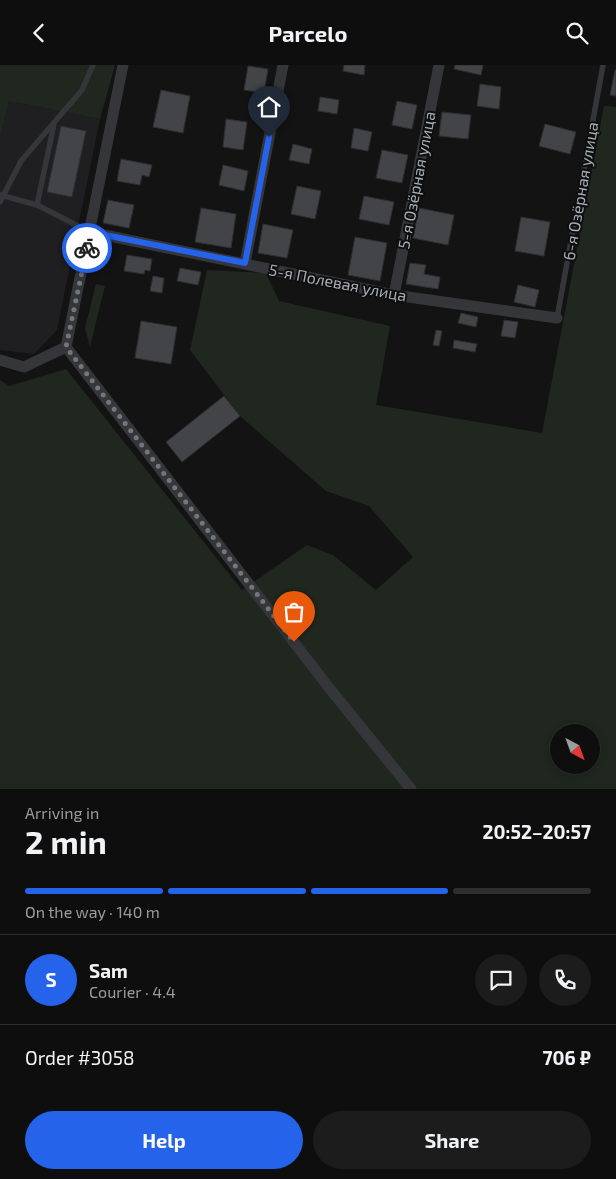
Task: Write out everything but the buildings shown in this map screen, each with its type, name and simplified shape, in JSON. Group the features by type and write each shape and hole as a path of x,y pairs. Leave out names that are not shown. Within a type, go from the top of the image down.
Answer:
{"street":[{"path":"123,65 66,347 330,689 411,789"},
{"path":"245,263 283,65"},
{"name":"5-я Озёрная улица","path":"394,295 439,65"},
{"name":"5-я Полевая улица","path":"90,232 394,295 557,318"},
{"path":"0,360 24,367 66,347"}],"lane":[{"path":"90,232 37,205 0,197 21,161 82,90 93,65"},
{"name":"6-я Озёрная улица","path":"557,318 603,65"},
{"path":"37,205 54,122"}],"shaded area":[{"path":"0,65 115,65 100,119 9,101 0,139"},
{"path":"9,101 100,119 57,330 34,354 0,350 0,139"},
{"path":"604,106 616,107 616,789 0,789 0,380 9,386 66,369 242,590 307,545 333,555 376,590 413,557 369,506 326,491 240,416 190,350 207,270 266,273 279,301 390,326 376,405 542,433"},
{"path":"96,284 105,286 90,347 85,328"}],"way so far":[{"path":"87,248 66,347 294,642"}],"route":[{"path":"87,248 90,232 245,263 269,137"}]}
